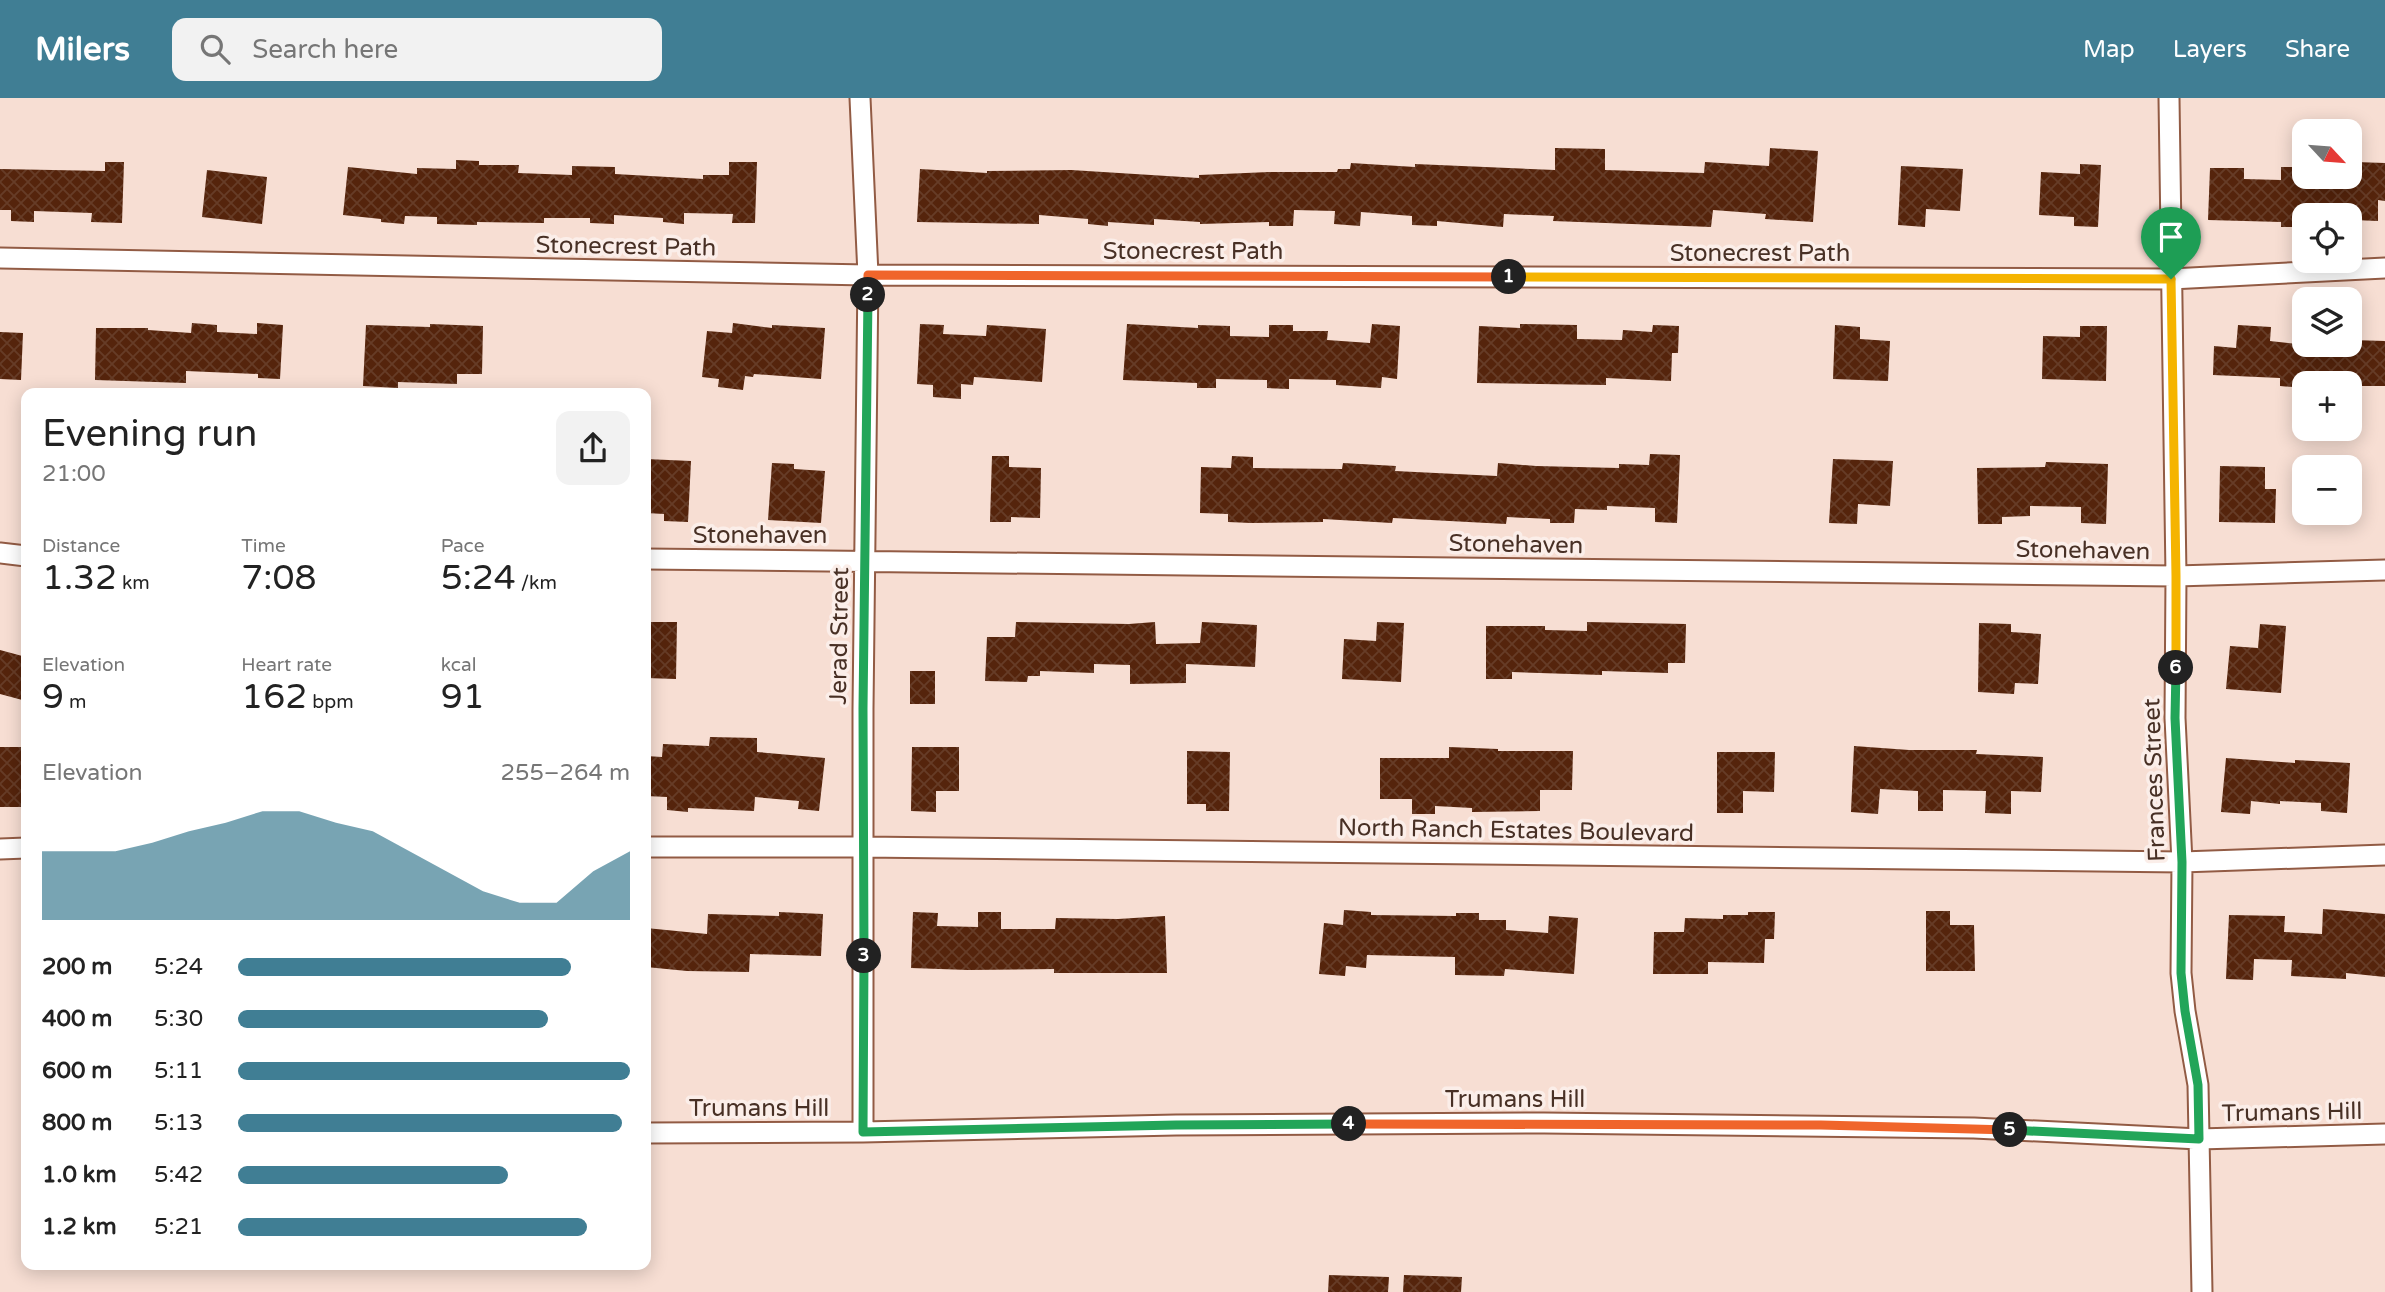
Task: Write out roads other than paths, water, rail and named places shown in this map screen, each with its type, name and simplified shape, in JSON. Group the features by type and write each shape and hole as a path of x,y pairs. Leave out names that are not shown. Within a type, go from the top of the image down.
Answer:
{"street":[{"name":"Jerad Street","path":"860,98 868,275 864,561 863,1132"},
{"name":"Frances Street","path":"2169,98 2176,576 2175,718 2182,862 2181,973 2198,1085 2202,1292"},
{"name":"Stonecrest Path","path":"0,258 868,275 2171,279 2385,268"},
{"path":"0,553 21,555"},
{"name":"Stonehaven","path":"651,559 2176,576 2385,570"},
{"name":"North Ranch Estates Boulevard","path":"651,847 2182,862 2385,855"},
{"path":"0,849 21,848"},
{"name":"Trumans Hill","path":"651,1133 863,1132 1162,1125 1544,1123 1960,1128 2199,1139 2385,1134"}]}
